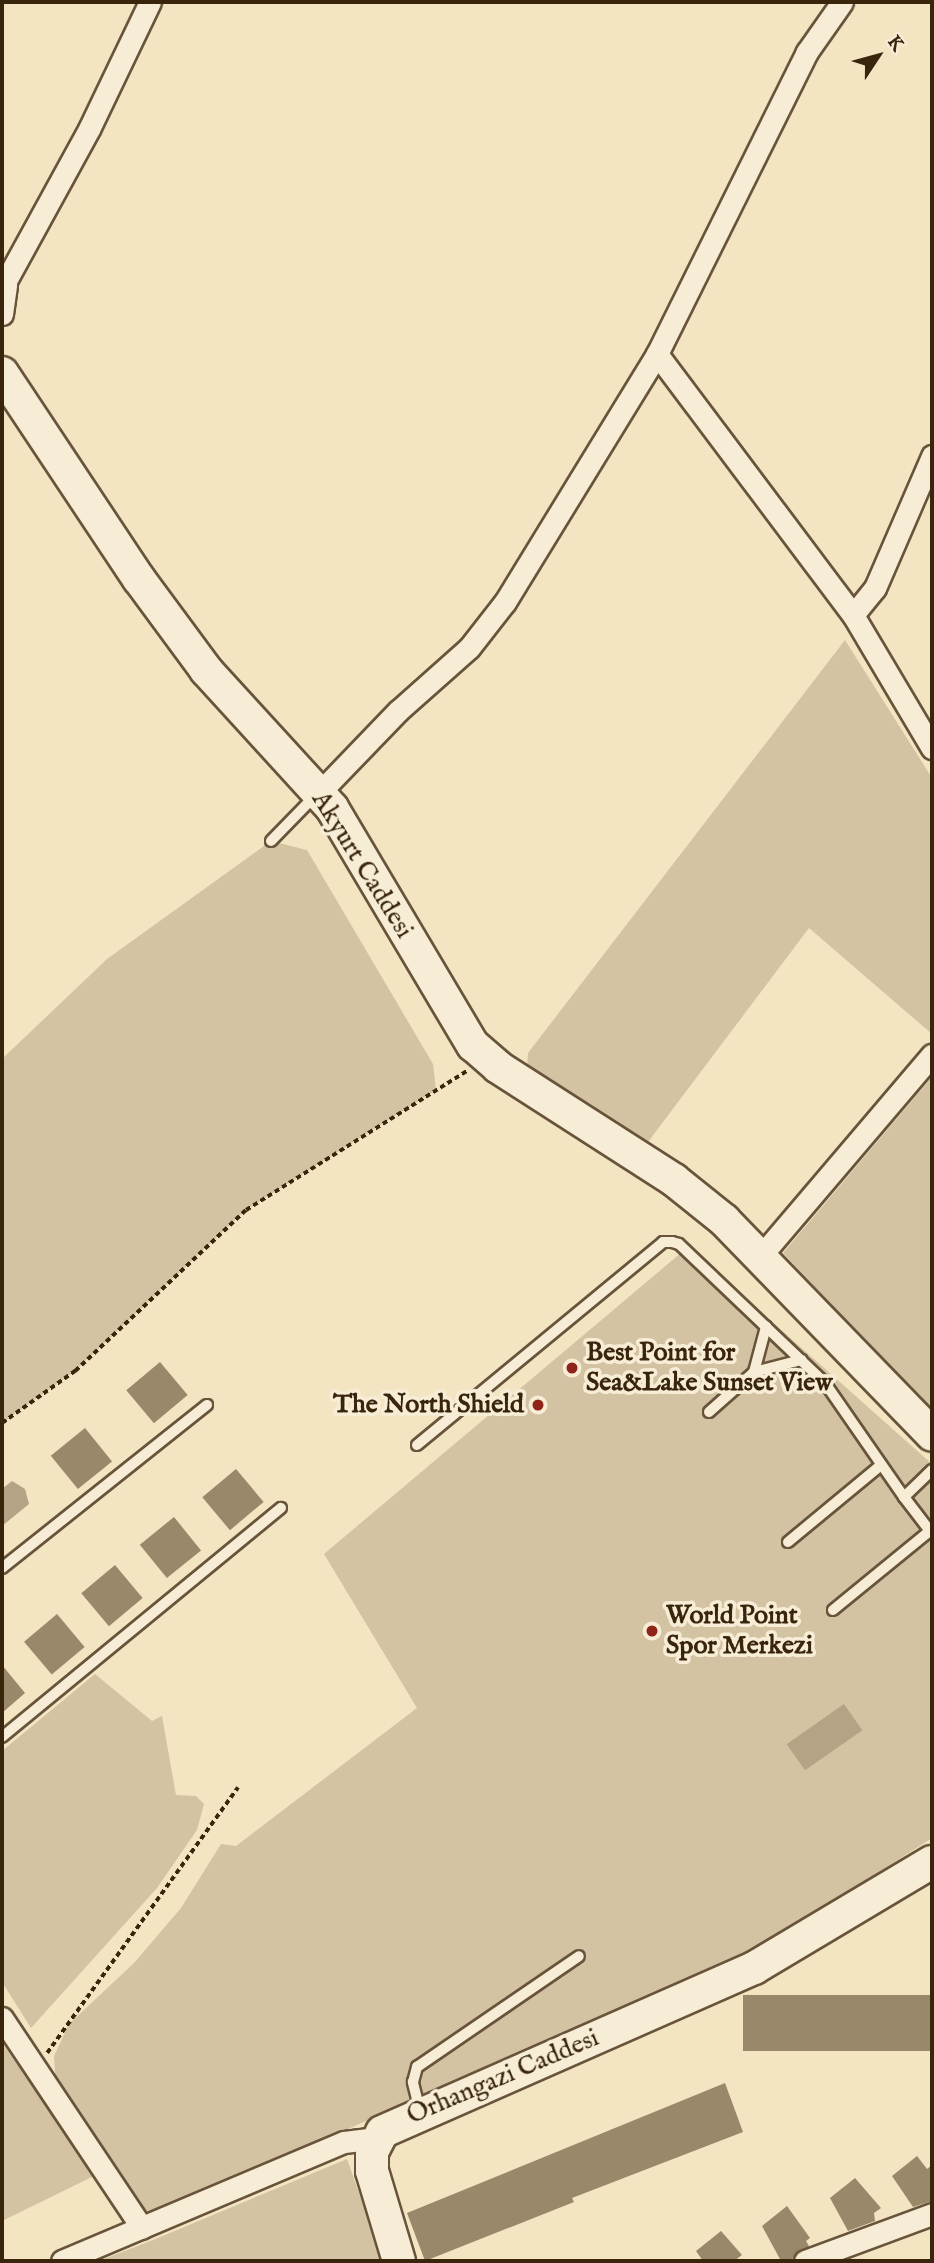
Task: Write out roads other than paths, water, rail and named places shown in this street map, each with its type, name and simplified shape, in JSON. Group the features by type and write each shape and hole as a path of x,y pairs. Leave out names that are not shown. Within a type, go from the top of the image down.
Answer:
{"street":[{"path":"2,314 4,286 90,127 150,2"},
{"path":"314,797 398,711 469,648 505,602 657,354 807,52 842,2"},
{"path":"657,354 853,615 932,748"},
{"name":"Akyurt Caddesi","path":"2,373 139,579 206,670 314,797 428,1002 476,1065 604,1148 744,1254 758,1258"},
{"name":"Akyurt Caddesi","path":"2,408 177,656 222,712 344,827 453,1018 485,1057 674,1180 748,1241 758,1258 932,1436"},
{"path":"853,615 875,588 932,456"},
{"path":"758,1258 932,1055"},
{"name":"Orhangazi Caddesi","path":"61,2261 344,2142 377,2138 420,2112 754,1968 932,1863"},
{"path":"2,2018 142,2228"},
{"path":"377,2138 372,2171 399,2261"},
{"path":"805,2261 932,2214"}],"lane":[{"path":"271,841 314,797"},
{"path":"416,1445 663,1242 679,1244 825,1383 930,1531 833,1609"},
{"path":"754,1371 766,1327"},
{"path":"709,1412 754,1371 801,1360"},
{"path":"2,1568 206,1405"},
{"path":"788,1542 881,1465"},
{"path":"904,1497 932,1471"},
{"path":"2,1737 281,1508"},
{"path":"420,2112 413,2082 417,2067 579,1956"}],"place":[{"name":"Best Point for Sea&Lake Sunset View","path":"572,1368"},
{"name":"The North Shield","path":"538,1405"},
{"name":"World Point Spor Merkezi","path":"652,1631"}]}
